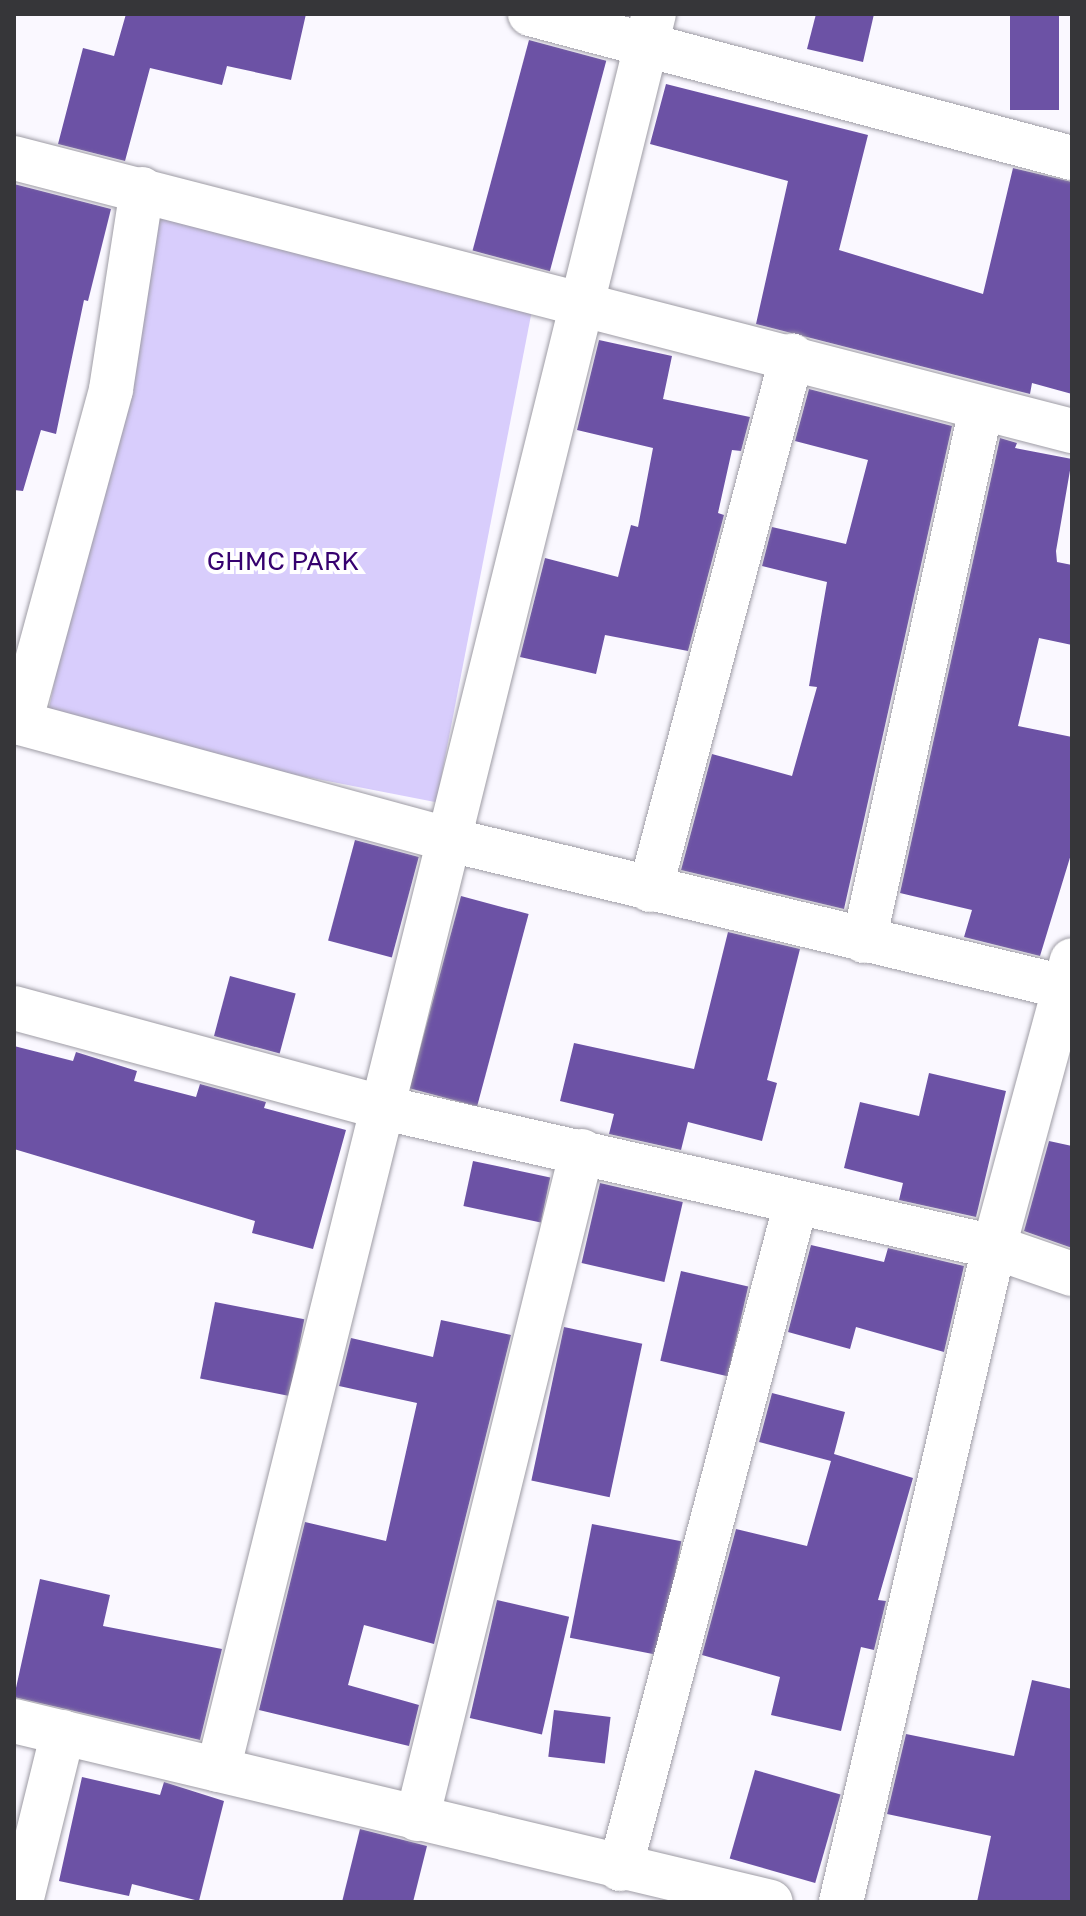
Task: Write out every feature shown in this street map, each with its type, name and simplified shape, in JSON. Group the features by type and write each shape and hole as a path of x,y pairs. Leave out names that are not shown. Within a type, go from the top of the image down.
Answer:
{"street":[{"path":"530,14 650,30 1072,158"},
{"path":"218,1770 380,1107 450,840 650,30"},
{"path":"14,158 584,302 1072,431"},
{"path":"142,189 111,390 17,722 450,840 650,890 864,941 1068,974 994,1247 841,1902"},
{"path":"650,890 792,356"},
{"path":"864,941 981,409"},
{"path":"14,1008 380,1107 994,1247 1072,1274"},
{"path":"417,1819 582,1151"},
{"path":"620,1869 796,1203"},
{"path":"14,1721 620,1869 771,1902"},
{"path":"21,1902 63,1732"}],"green space":[{"name":"GHMC PARK","path":"146,210 537,286 436,802 46,726"}],"building":[{"path":"126,14 306,14 291,80 227,66 222,85 150,68 125,161 58,144 83,48 114,56"},
{"path":"816,14 874,14 863,62 807,49"},
{"path":"1010,14 1059,14 1059,110 1010,110"},
{"path":"529,40 606,61 550,271 473,251"},
{"path":"666,84 868,135 839,250 983,294 1013,168 1072,182 1072,394 1032,383 1030,394 756,324 788,181 650,144"},
{"path":"14,184 111,209 88,301 84,300 56,434 41,430 23,491 14,490"},
{"path":"599,340 672,356 663,399 750,417 741,451 732,450 718,513 724,515 688,651 605,635 596,674 520,657 545,558 618,577 631,525 638,527 653,448 577,430"},
{"path":"809,389 952,426 844,909 681,870 712,754 792,776 817,687 809,686 827,582 762,566 772,527 846,544 868,460 795,441"},
{"path":"1000,438 1017,443 1015,448 1072,459 1056,551 1057,562 1072,565 1072,645 1039,638 1018,726 1072,737 1072,851 1040,956 964,937 972,910 900,893"},
{"path":"355,840 419,857 392,958 328,940"},
{"path":"461,896 529,914 477,1106 409,1088"},
{"path":"728,932 800,949 767,1080 777,1083 762,1141 688,1122 681,1150 609,1134 614,1114 560,1101 574,1043 694,1069"},
{"path":"230,976 296,994 280,1053 214,1036"},
{"path":"14,1046 73,1061 76,1052 137,1071 134,1081 196,1097 200,1084 266,1102 264,1108 346,1130 313,1249 252,1233 255,1221 14,1149"},
{"path":"929,1073 1006,1091 976,1217 899,1200 903,1183 844,1168 860,1102 919,1116"},
{"path":"1049,1141 1072,1146 1072,1248 1024,1231"},
{"path":"473,1161 550,1177 541,1222 463,1206"},
{"path":"600,1183 683,1202 664,1282 582,1263"},
{"path":"811,1245 884,1262 888,1248 964,1266 944,1352 856,1327 850,1349 788,1332"},
{"path":"681,1271 748,1287 728,1376 660,1361"},
{"path":"215,1302 304,1319 289,1396 200,1379"},
{"path":"441,1320 511,1335 434,1644 364,1625 348,1685 419,1705 409,1746 259,1710 305,1522 386,1541 417,1403 339,1386 351,1338 433,1357"},
{"path":"564,1327 642,1344 610,1497 531,1481"},
{"path":"772,1393 845,1412 834,1454 913,1478 878,1600 886,1601 874,1650 861,1647 841,1731 771,1715 780,1677 702,1655 736,1529 807,1546 831,1461 759,1442"},
{"path":"592,1524 681,1541 659,1655 570,1638"},
{"path":"40,1579 110,1595 103,1626 222,1649 200,1740 14,1697"},
{"path":"497,1600 569,1617 542,1735 470,1718"},
{"path":"1032,1680 1072,1689 1072,1902 977,1902 991,1836 887,1814 906,1734 1014,1756"},
{"path":"554,1710 611,1717 605,1764 548,1757"},
{"path":"755,1770 841,1795 815,1883 730,1858"},
{"path":"82,1777 160,1795 164,1782 224,1801 199,1901 132,1884 129,1896 59,1881"},
{"path":"360,1829 427,1846 413,1902 342,1902"}]}
